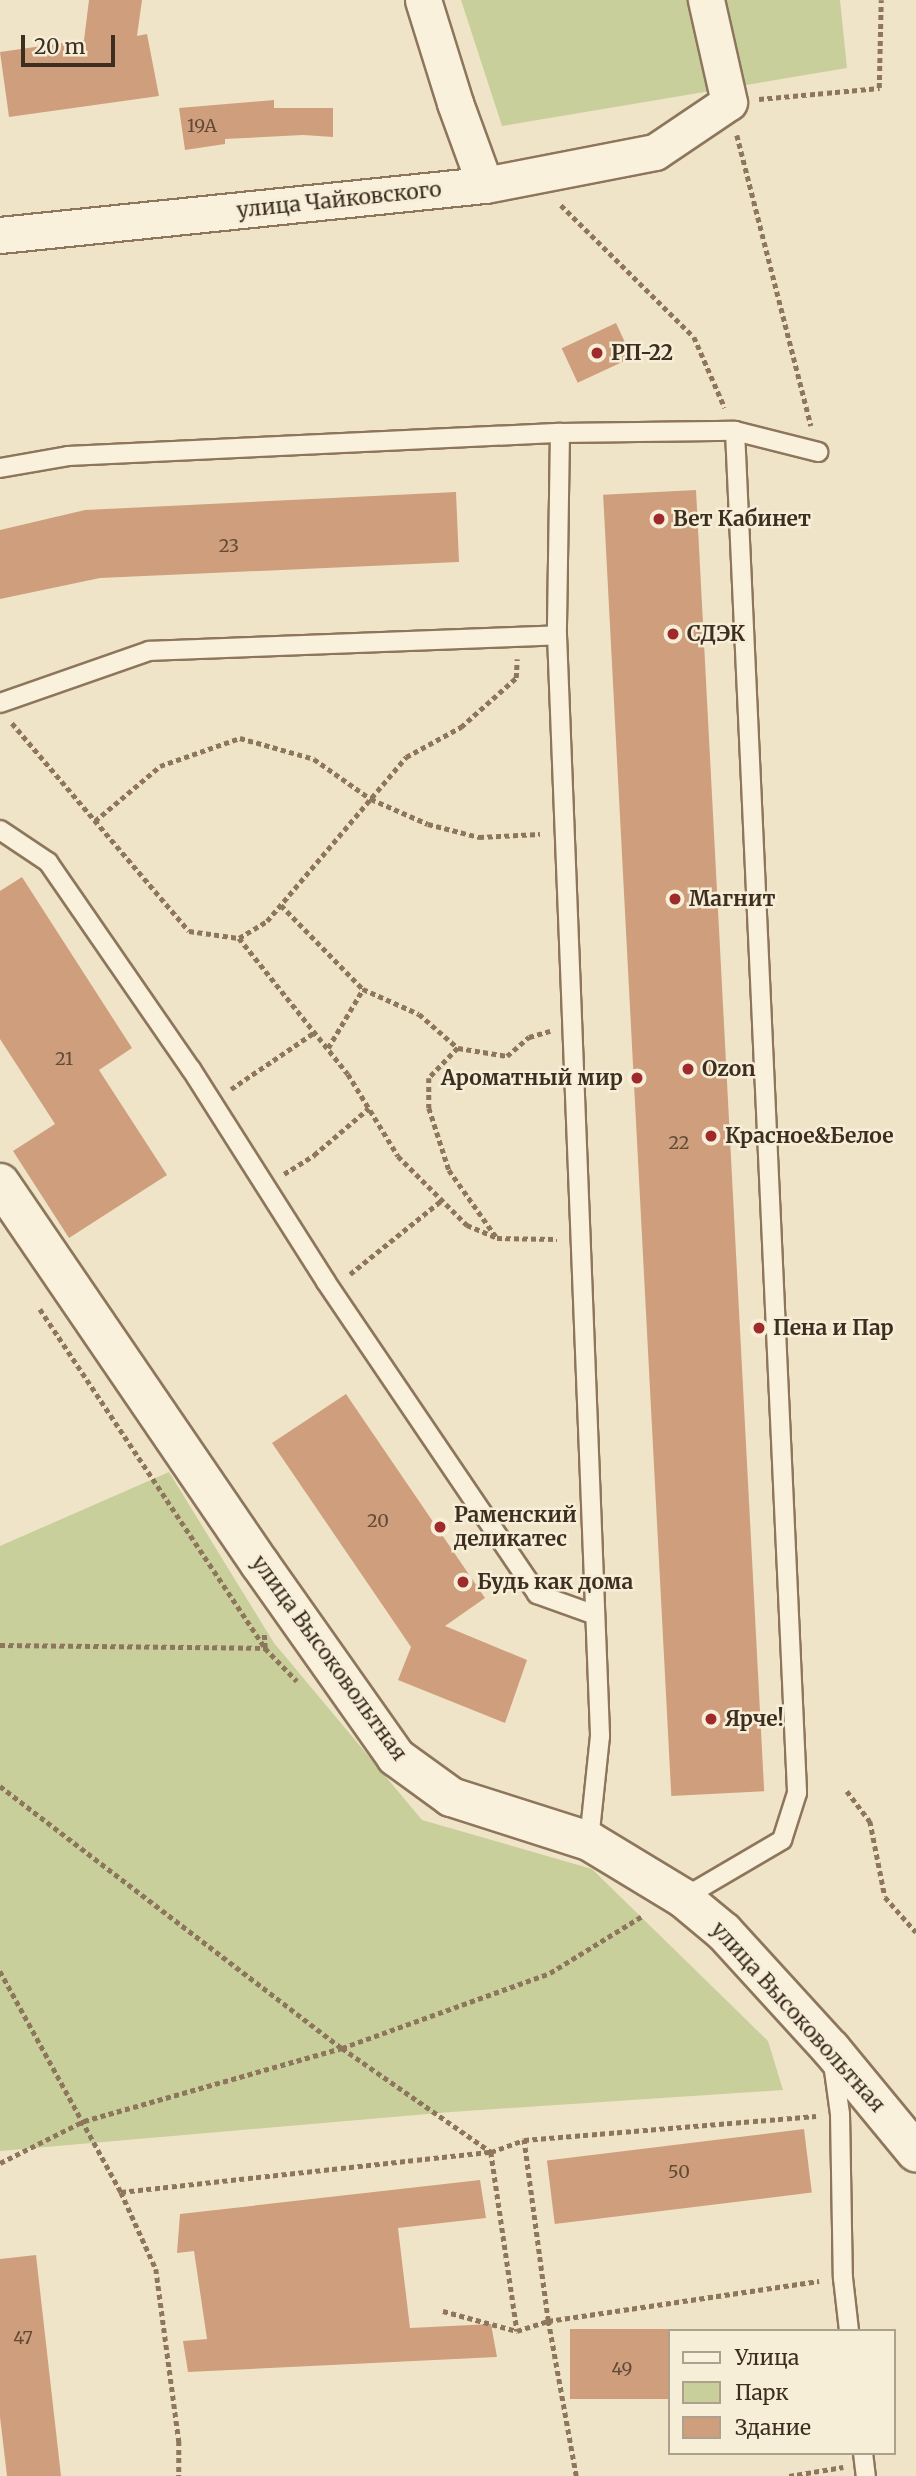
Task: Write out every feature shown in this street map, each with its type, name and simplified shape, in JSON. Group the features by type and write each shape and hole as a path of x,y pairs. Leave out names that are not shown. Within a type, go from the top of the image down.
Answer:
{"street":[{"path":"423,0 455,103 485,185"},
{"path":"706,0 729,102"},
{"name":"улица Чайковского","path":"0,235 485,185 533,177 655,152 729,102"},
{"name":"улица Высоковольтная","path":"0,1183 252,1553 396,1757 451,1797 589,1841 683,1898 724,1932 831,2049 916,2152"}],"lane":[{"path":"0,468 68,456 560,433 735,431 818,452"},
{"path":"683,1898 782,1840 797,1793 735,431"},
{"path":"560,433 557,635 593,1614 600,1736 589,1841"},
{"path":"4,710 149,651 557,635"},
{"path":"0,830 48,862 212,1102 330,1288 537,1594 593,1614"},
{"path":"831,2049 840,2114 843,2278 849,2329"}],"path":[{"path":"818,452 729,102 880,88 881,0"},
{"path":"533,177 694,337 735,431"},
{"path":"4,710 189,931 239,938 267,921 406,757 461,727 516,678 519,636"},
{"path":"95,821 160,766 240,738 314,759 371,799 428,824 479,837 565,832"},
{"path":"281,905 363,989 419,1014 458,1048 507,1056 529,1037 573,1024"},
{"path":"239,938 328,1048 398,1156 467,1225 497,1238 581,1239"},
{"path":"328,1048 363,989"},
{"path":"212,1102 315,1032"},
{"path":"458,1048 429,1078 429,1108 449,1170 497,1238"},
{"path":"265,1186 314,1155 369,1108"},
{"path":"330,1288 442,1200"},
{"path":"0,1645 265,1648 263,1620"},
{"path":"0,1786 342,2048 491,2152 517,2331"},
{"path":"847,1791 870,1821 886,1897 916,1932"},
{"path":"0,2164 84,2121 342,2048 550,1973 651,1910 683,1898"},
{"path":"0,1971 84,2121 121,2192 156,2269 178,2441 179,2476"},
{"path":"121,2192 491,2152 524,2140 840,2114"},
{"path":"524,2140 548,2321 576,2476"},
{"path":"443,2311 517,2331 548,2321 843,2278"},
{"path":"789,2476 864,2464"}],"green space":[{"path":"461,0 840,0 847,68 502,126"},
{"path":"169,1472 274,1643 422,1820 592,1869 768,2041 783,2090 451,2112 0,2151 0,1546"}],"building":[{"path":"89,0 142,0 137,36 147,34 159,96 9,117 0,52 84,40"},
{"path":"274,100 274,108 333,108 333,137 303,135 225,139 225,144 185,150 179,108"},
{"name":"РП-22","path":"616,323 632,357 578,383 562,348"},
{"path":"696,490 764,1791 671,1796 603,495"},
{"path":"456,492 459,562 100,578 0,599 0,530 85,510"},
{"path":"22,877 132,1048 99,1070 167,1175 69,1238 13,1151 55,1124 0,1039 0,891"},
{"path":"346,1394 485,1598 445,1626 527,1660 505,1723 398,1680 411,1647 272,1443"},
{"path":"804,2129 812,2193 555,2224 547,2161"},
{"path":"480,2180 486,2218 398,2228 410,2328 491,2324 497,2357 188,2372 183,2341 207,2339 194,2251 177,2253 180,2214"},
{"path":"36,2255 61,2476 7,2476 0,2417 0,2259"},
{"path":"570,2329 668,2329 668,2399 570,2399"}],"place":[{"name":"РП-22","path":"597,353"},
{"name":"Вет Кабинет","path":"659,519"},
{"name":"СДЭК","path":"673,634"},
{"name":"Магнит","path":"675,899"},
{"name":"Ozon","path":"688,1069"},
{"name":"Ароматный мир","path":"637,1078"},
{"name":"Красное&Белое","path":"711,1136"},
{"name":"Пена и Пар","path":"759,1328"},
{"name":"Раменский деликатес","path":"440,1527"},
{"name":"Будь как дома","path":"463,1582"},
{"name":"Ярче!","path":"711,1719"}]}
